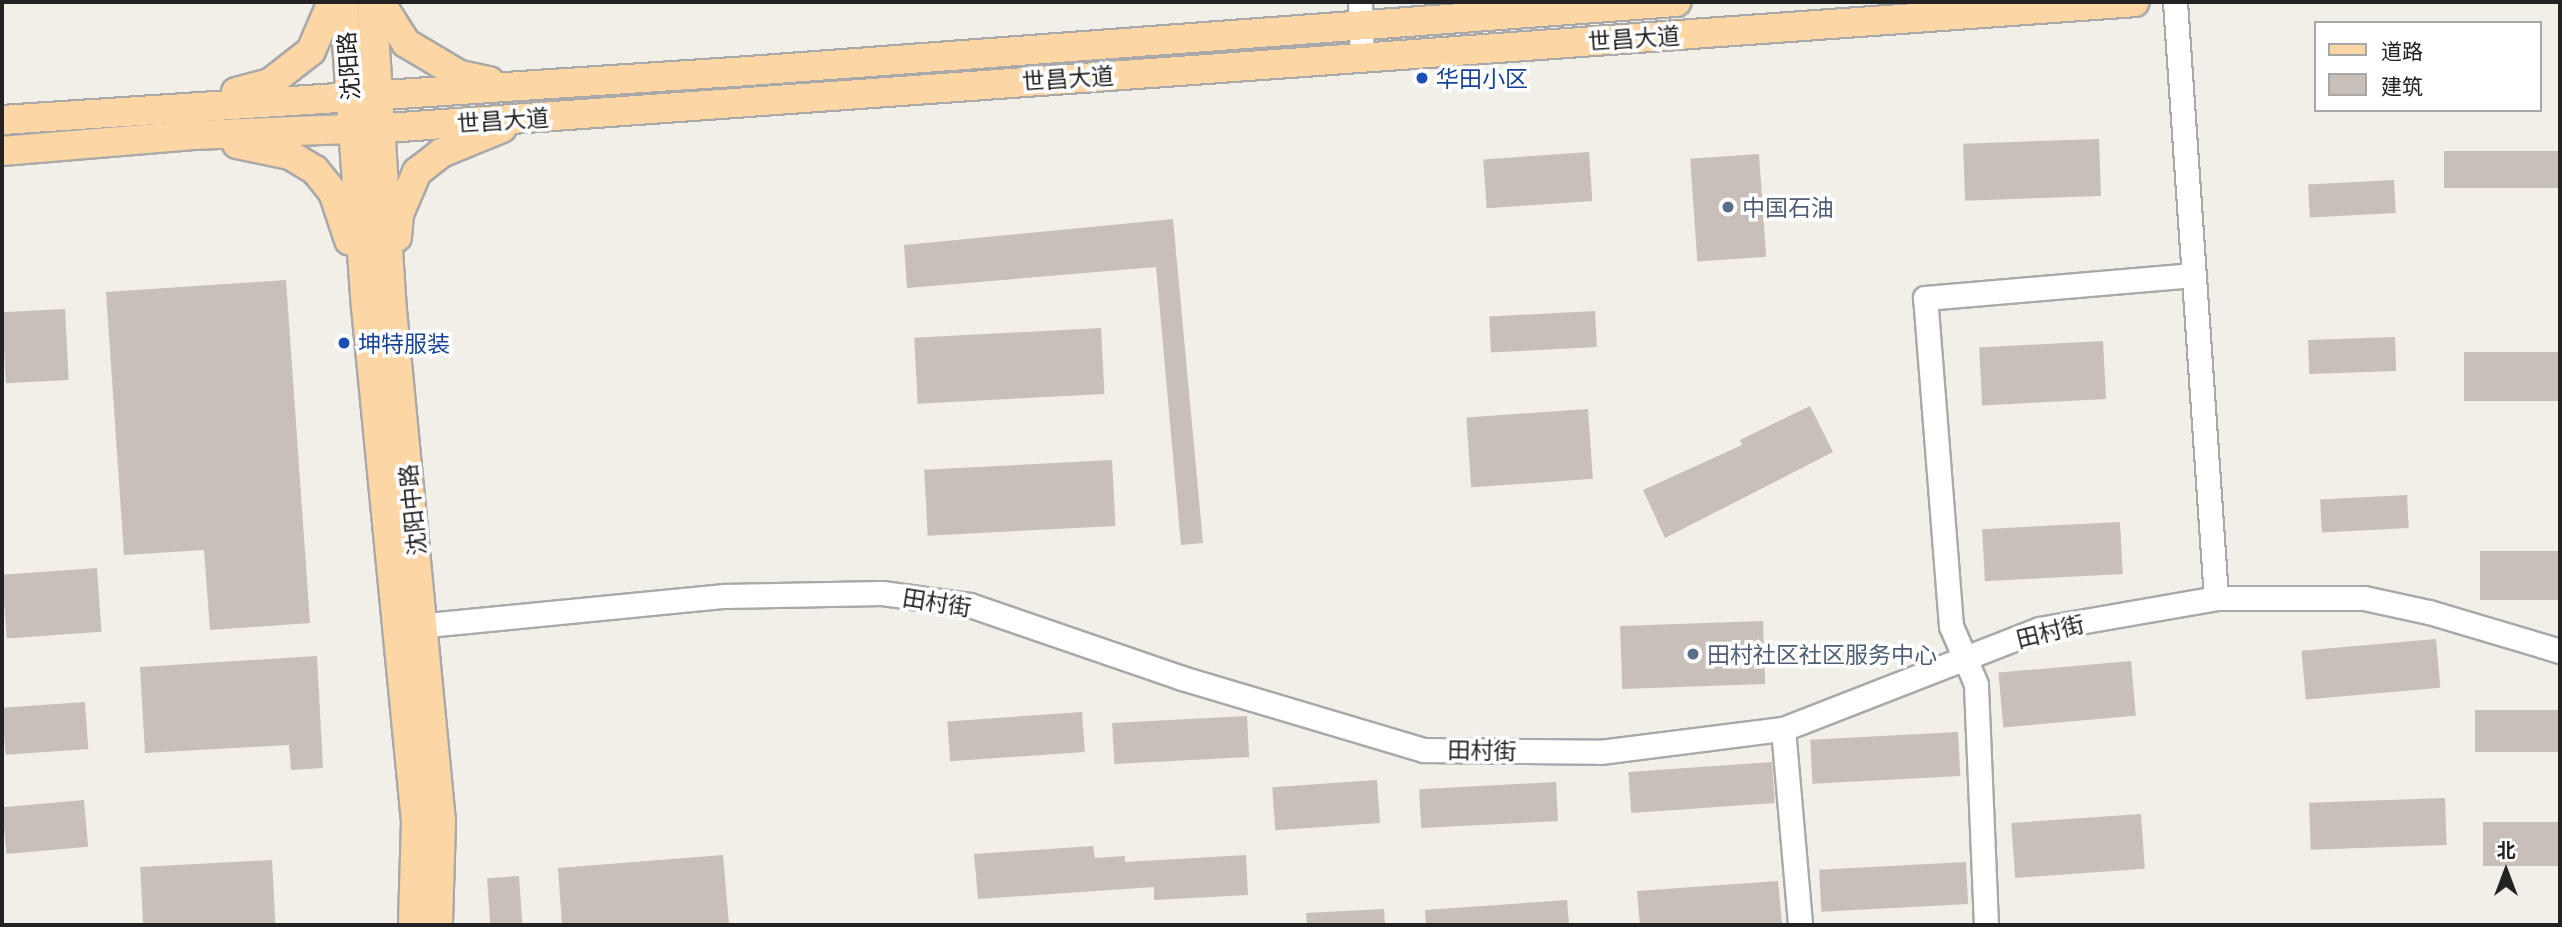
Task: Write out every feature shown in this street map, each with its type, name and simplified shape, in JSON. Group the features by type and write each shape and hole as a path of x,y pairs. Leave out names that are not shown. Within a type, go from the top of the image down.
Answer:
{"main road":[{"path":"193,105 270,83 311,51 332,2"},
{"name":"沈阳路","path":"344,2 364,96"},
{"name":"沈阳路","path":"364,96 372,2"},
{"path":"380,2 406,43 460,75 516,88"},
{"name":"世昌大道","path":"2,120 193,105 516,88 1361,14 1676,2"},
{"name":"世昌大道","path":"2,151 193,135 366,129 524,118 2135,2"},
{"path":"364,96 379,309"},
{"path":"379,309 399,214 417,172 441,153 524,118"},
{"path":"193,135 290,155 315,170 333,192 379,309"},
{"name":"沈阳中路","path":"379,309 411,626 442,822 438,925"},
{"path":"411,626 416,822 413,925"}],"street":[{"path":"2175,2 2216,598"},
{"path":"1361,14 1362,57"},
{"path":"1986,925 1976,684 1951,626 1926,298 2194,275"},
{"name":"田村街","path":"411,626 724,597 882,593 970,605 1195,682 1423,750 1600,752 1783,729 2039,629 2216,598 2364,598 2429,612 2560,651"},
{"path":"1783,729 1800,925"}],"building":[{"path":"2099,139 2101,196 1965,201 1963,144"},
{"path":"2444,151 2560,151 2560,188 2444,188"},
{"path":"1589,152 1592,201 1487,208 1483,159"},
{"name":"中国石油","path":"1759,154 1766,257 1697,262 1690,159"},
{"path":"2394,180 2396,213 2310,217 2308,185"},
{"path":"1173,219 1203,543 1181,545 1156,267 907,288 904,245"},
{"path":"286,280 310,623 210,630 204,550 124,555 106,292"},
{"path":"65,309 69,380 6,383 2,312"},
{"path":"1595,311 1597,347 1491,352 1489,317"},
{"path":"1101,328 1104,394 918,404 914,338"},
{"path":"2395,337 2396,371 2309,374 2308,340"},
{"path":"2103,341 2106,399 1982,405 1979,347"},
{"path":"2464,352 2560,352 2560,401 2464,401"},
{"path":"1810,406 1833,452 1665,538 1643,490 1742,445 1740,440"},
{"path":"1588,409 1593,479 1471,487 1466,418"},
{"path":"1112,460 1115,526 928,536 924,470"},
{"path":"2407,495 2409,528 2322,533 2320,500"},
{"path":"2120,522 2123,574 1985,581 1982,529"},
{"path":"2480,551 2560,551 2560,600 2480,600"},
{"path":"97,568 101,632 7,638 2,575"},
{"name":"田村社区社区服务中心","path":"1763,621 1765,684 1622,689 1620,626"},
{"path":"2436,639 2440,688 2306,700 2302,651"},
{"path":"317,656 323,768 291,770 289,745 145,753 140,667"},
{"path":"2131,661 2136,716 2003,727 1999,673"},
{"path":"85,702 88,749 5,755 2,708"},
{"path":"2475,710 2560,710 2560,752 2475,752"},
{"path":"1082,712 1085,752 950,761 947,721"},
{"path":"1247,716 1249,757 1114,764 1112,723"},
{"path":"1958,732 1960,776 1813,784 1810,740"},
{"path":"1772,762 1775,803 1631,813 1628,772"},
{"path":"1377,780 1380,823 1275,830 1272,787"},
{"path":"1556,782 1558,821 1421,828 1419,789"},
{"path":"2445,798 2447,845 2311,850 2309,803"},
{"path":"84,800 88,847 6,854 2,807"},
{"path":"2141,814 2145,869 2015,878 2011,823"},
{"path":"2483,822 2560,822 2560,866 2483,866"},
{"path":"1093,846 1095,858 1125,856 1125,862 1246,855 1248,895 1154,900 1154,887 978,899 974,854"},
{"path":"723,855 729,925 562,925 558,868"},
{"path":"272,860 275,925 143,925 140,867"},
{"path":"1966,862 1968,904 1821,912 1819,870"},
{"path":"519,876 522,925 490,925 487,878"},
{"path":"1778,881 1782,923 1640,925 1637,891"},
{"path":"1567,900 1569,925 1426,925 1425,910"},
{"path":"1384,909 1385,925 1307,925 1306,913"}],"place":[{"name":"华田小区","path":"1422,78"},
{"name":"中国石油","path":"1728,207"},
{"name":"坤特服装","path":"344,343"},
{"name":"田村社区社区服务中心","path":"1693,654"}]}
